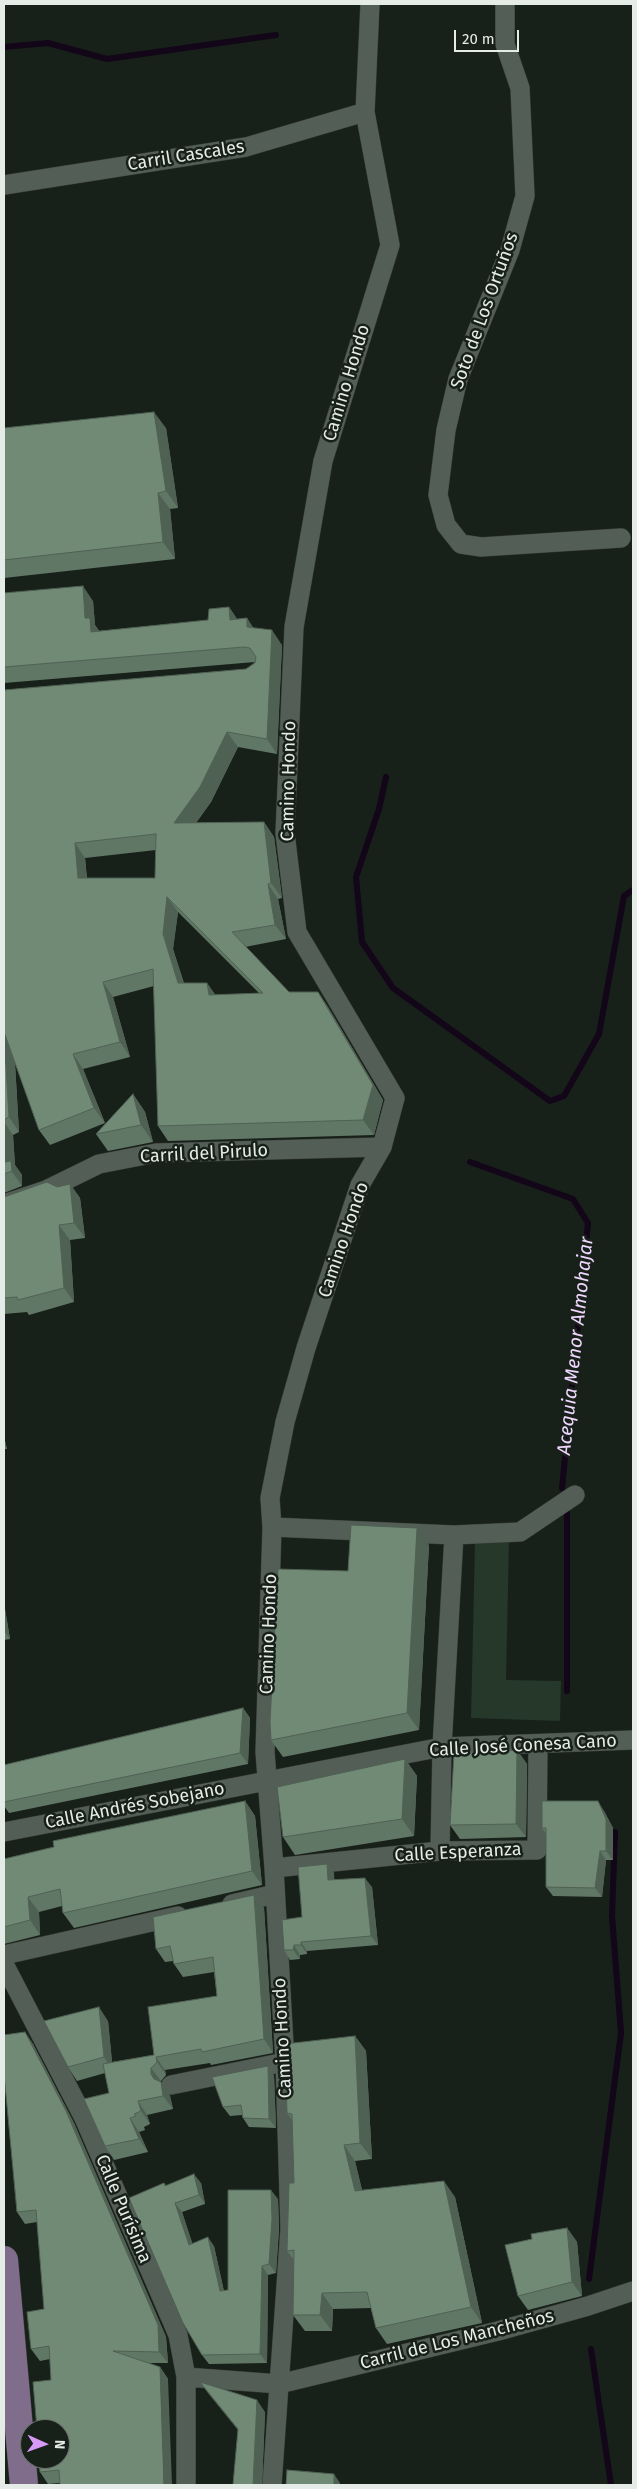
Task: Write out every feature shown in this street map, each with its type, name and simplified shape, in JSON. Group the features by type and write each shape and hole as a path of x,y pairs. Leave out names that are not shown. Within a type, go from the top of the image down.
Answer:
{"main road":[{"path":"4,2260 24,2485"}],"street":[{"name":"Camino Hondo","path":"272,2485 290,2228 285,2062 274,1868 265,1752 272,1527 270,1498 285,1422 360,1185 382,1147 394,1098 297,932 285,833 294,627 323,461 390,245 365,112 370,4"},
{"name":"Soto de Los Ortuños","path":"505,4 505,44 520,88 525,196 510,250 458,379 446,430 438,495 446,525 461,544 481,547 621,538"},
{"name":"Carril Cascales","path":"4,185 246,147 365,112"},
{"name":"Carril del Pirulo","path":"4,1204 46,1190 99,1164 156,1153 382,1147"},
{"path":"272,1527 454,1535 520,1532 575,1495"},
{"path":"440,1850 442,1747 454,1535"},
{"name":"Calle José Conesa Cano","path":"266,1781 442,1747 633,1740"},
{"name":"Calle Esperanza","path":"274,1868 440,1850 536,1850 538,1744"},
{"name":"Calle Andrés Sobejano","path":"4,1832 266,1781"},
{"path":"217,1907 275,1894"},
{"path":"4,1955 198,1912"},
{"name":"Calle Purísima","path":"4,1964 84,2118 178,2336 186,2377 186,2485"},
{"path":"170,2085 285,2062"},
{"name":"Carril de Los Mancheños","path":"279,2384 498,2331 588,2306 633,2291"},
{"path":"186,2377 279,2384"}],"green space":[{"path":"475,1542 509,1542 506,1680 561,1681 560,1721 471,1718"}],"building":[{"path":"154,412 166,491 158,493 163,542 4,560 4,428"},
{"path":"83,586 85,618 90,618 91,632 208,620 209,609 229,607 230,620 247,618 247,627 272,630 267,739 227,732 200,787 174,823 264,822 271,883 268,884 275,925 232,932 289,992 318,992 373,1085 363,1120 158,1126 153,969 103,982 120,1042 73,1054 94,1108 39,1130 4,1032 4,690 246,669 255,663 256,657 250,648 244,647 4,667 4,593","holes":["156,834 155,878 78,878 75,843","167,897 263,993 209,995 207,983 178,983 163,934"]},
{"path":"4,1034 9,1117 4,1120"},
{"path":"133,1094 141,1125 96,1134"},
{"path":"4,1139 5,1162 11,1161 12,1171 4,1174"},
{"path":"47,1182 57,1187 70,1184 74,1223 59,1225 64,1288 18,1300 17,1297 4,1298 4,1197"},
{"path":"351,1525 417,1528 407,1713 271,1740 270,1722 278,1569 348,1571"},
{"path":"243,1708 240,1753 4,1802 4,1765"},
{"path":"517,1750 516,1824 450,1825 454,1753"},
{"path":"405,1759 402,1819 283,1837 277,1787"},
{"path":"245,1801 252,1871 63,1913 60,1889 28,1897 30,1920 4,1927 4,1859 54,1847 53,1841"},
{"path":"542,1801 598,1801 606,1819 606,1851 600,1851 595,1888 546,1887 546,1828 542,1828"},
{"path":"327,1864 328,1880 365,1878 371,1936 301,1942 301,1945 294,1945 293,1950 284,1950 282,1920 302,1917 298,1867"},
{"path":"254,1895 264,2039 202,2052 201,2049 156,2057 157,2062 151,2068 151,2074 154,2079 161,2082 163,2096 138,2101 141,2111 134,2114 136,2116 130,2118 139,2139 105,2146 84,2099 109,2093 103,2064 154,2055 148,2007 217,1996 213,1957 174,1964 170,1946 156,1949 153,1917"},
{"path":"99,2007 104,2057 68,2067 44,2021"},
{"path":"25,2032 66,2111 158,2325 159,2352 113,2351 160,2367 164,2485 60,2485 59,2470 40,2472 40,2469 70,2469 70,2419 36,2419 33,2382 51,2380 49,2346 31,2349 27,2312 44,2309 36,2210 17,2212 4,2074 4,2035"},
{"path":"355,2036 360,2143 344,2145 355,2191 444,2181 471,2307 376,2328 367,2292 322,2293 320,2315 293,2315 294,2250 287,2251 289,2183 294,2183 292,2114 287,2113 285,2044"},
{"path":"268,2066 269,2119 243,2118 241,2105 223,2107 212,2077"},
{"path":"194,2174 199,2195 175,2203 189,2245 208,2237 220,2291 228,2290 228,2190 271,2190 272,2219 269,2264 262,2266 260,2354 202,2355 183,2323 129,2198 164,2183 165,2186"},
{"path":"567,2228 572,2282 518,2296 505,2245 532,2239 531,2234"},
{"path":"200,2382 257,2400 253,2485 233,2485 238,2429"},
{"path":"287,2470 334,2474 334,2485 286,2485"}],"waterway":[{"path":"4,47 48,43 107,59 276,35"},
{"path":"386,777 379,809 356,877 362,942 393,988 550,1101 564,1096 599,1034 624,896 633,890"},
{"name":"Acequia Menor Almohajar","path":"470,1162 573,1199 588,1223 562,1488"},
{"name":"Acequia Menor Almohajar","path":"567,1513 567,1691"},
{"name":"Acequia Menor Almohajar","path":"589,2279 621,2033 612,1916 615,1832"},
{"name":"Acequia Menor Almohajar","path":"591,2349 611,2485"}]}
